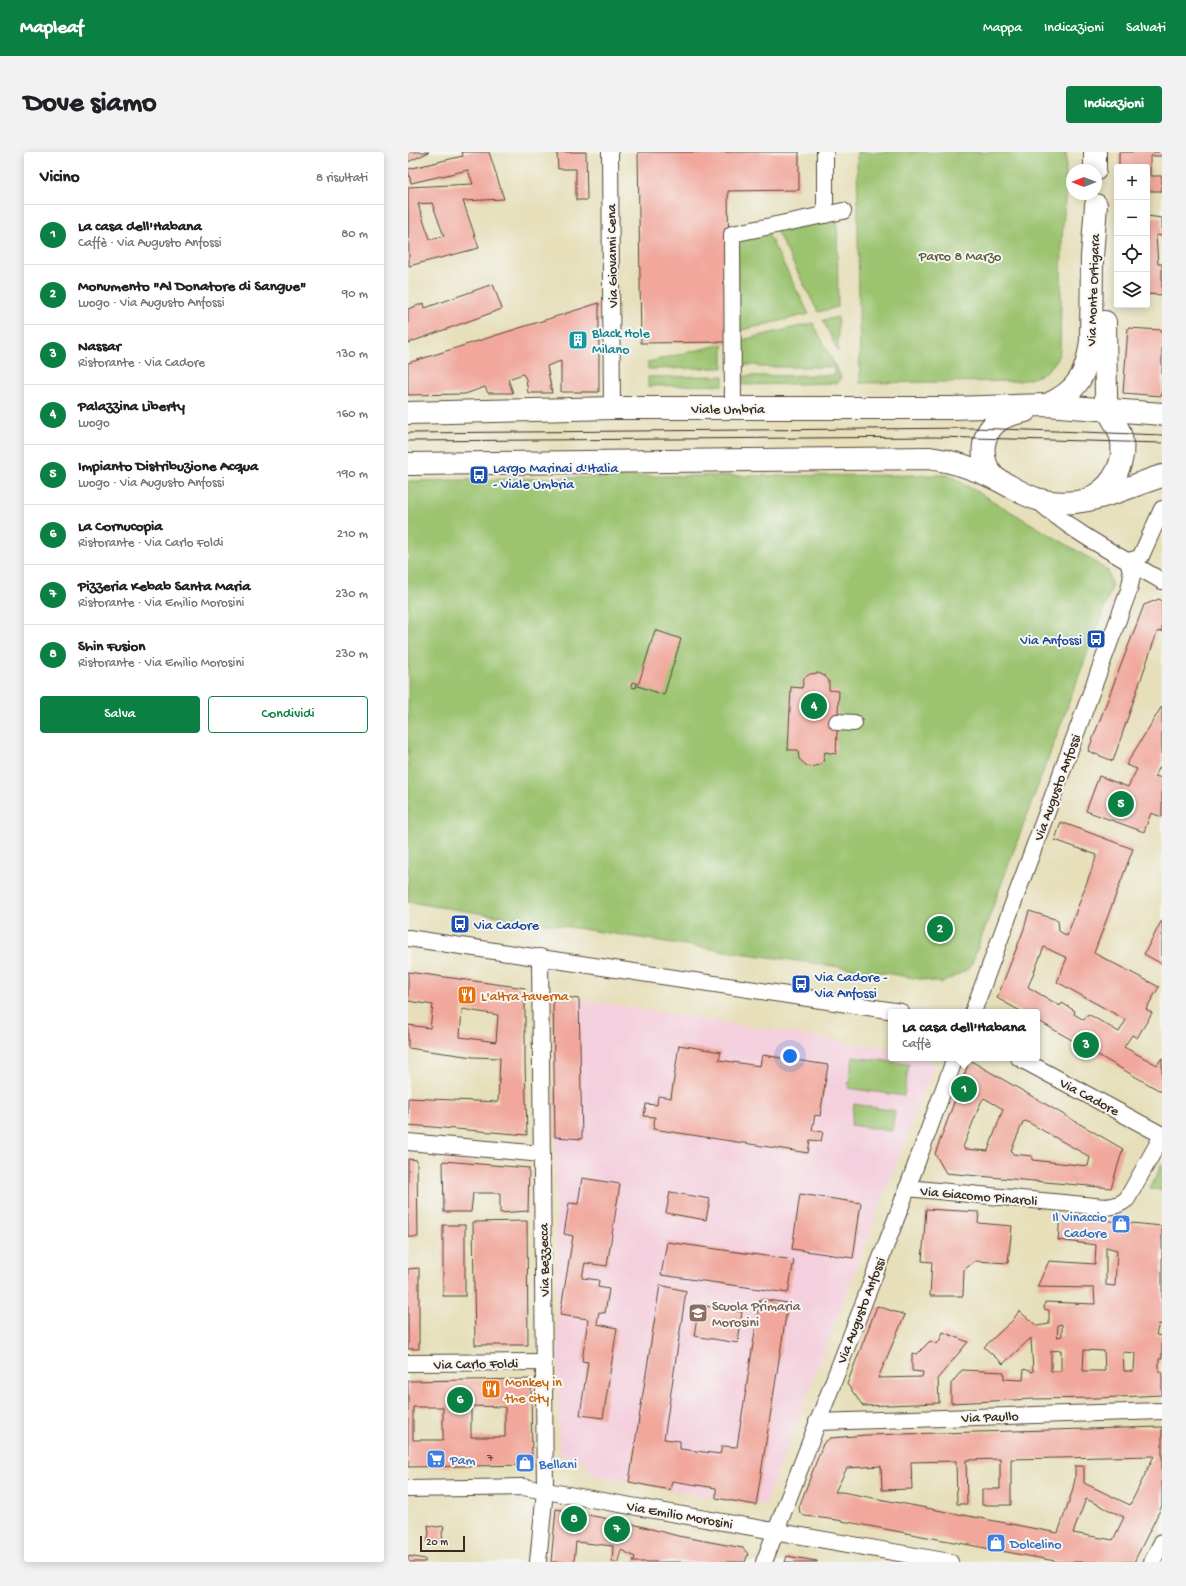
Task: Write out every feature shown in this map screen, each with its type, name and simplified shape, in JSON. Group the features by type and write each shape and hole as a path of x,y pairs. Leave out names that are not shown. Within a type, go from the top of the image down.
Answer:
{"main road":[{"path":"1095,152 1095,164"},
{"name":"Via Monte Ortigara","path":"1047,405 1066,396 1072,389 1083,372 1090,352 1092,257 1096,200"},
{"name":"Via Monte Ortigara","path":"1096,200 1103,272 1107,409"},
{"name":"Viale Umbria","path":"408,413 612,408 951,408 1047,405"},
{"path":"985,474 988,470 984,456 985,441 991,428 1005,416 1047,405 1162,414"},
{"path":"1078,502 1101,492 1112,481 1119,468 1122,452 1122,438 1107,409"},
{"path":"408,464 899,457 929,458 947,460 985,474 1036,499 1059,503 1078,502 1102,497 1162,476"}],"street":[{"name":"Via Giovanni Cena","path":"610,152 612,408"},
{"path":"825,152 825,215"},
{"path":"733,408 732,234 843,211"},
{"path":"1036,499 1051,513 1068,525 1162,581"},
{"path":"1128,561 1141,556 1162,509"},
{"name":"Via Augusto Anfossi","path":"973,1009 1129,590 1132,576 1128,561"},
{"path":"837,722 854,723"},
{"path":"408,938 888,1010"},
{"name":"Via Bezzecca","path":"538,1562 545,1490 540,957"},
{"name":"Via Augusto Anfossi","path":"764,1562 954,1061"},
{"name":"Via Cadore","path":"1025,1061 1162,1135 1128,1199 1122,1204"},
{"path":"408,1142 542,1154"},
{"name":"Via Giacomo Pinaroli","path":"907,1188 1105,1207 1122,1204"},
{"name":"Via Carlo Foldi","path":"408,1363 544,1362"},
{"name":"Via Paullo","path":"817,1422 1162,1411"},
{"name":"Via Emilio Morosini","path":"408,1489 524,1487 950,1562"},
{"path":"1152,1562 1162,1542"}],"shaded area":[{"name":"Scuola Primaria Morosini","path":"553,995 888,1049 888,1061 932,1061 934,1065 765,1505 670,1490 591,1474 586,1461 559,1456"}],"green space":[{"name":"Parco 8 Marzo","path":"857,152 1066,152 1066,189 1062,239 1060,351 1058,358 1050,368 1039,376 1019,381 860,383"},
{"path":"837,214 838,307 818,312 773,224"},
{"path":"764,226 809,314 738,331 737,232"},
{"path":"838,317 838,352 823,320"},
{"path":"813,323 841,377 838,383 743,385 743,376 834,375 834,367 758,367 758,365 743,365 743,368 738,368 738,341"},
{"path":"723,344 723,368 648,369 648,362"},
{"path":"723,376 723,385 648,386 648,377"},
{"path":"949,475 1084,555 1108,571 1112,587 970,968 942,983 892,974 718,950 408,902 408,481 659,476"},
{"path":"853,1057 909,1064 904,1096 848,1088"},
{"path":"854,1104 895,1111 892,1131 851,1125"},
{"path":"1162,1164 1162,1190 1150,1189"}],"building":[{"path":"408,152 429,152 408,162"},
{"path":"462,152 489,152 504,199 463,201 479,248 409,266 408,187 473,184 468,170 411,183 408,169 463,156","holes":["432,203 444,236 430,239 418,204"]},
{"path":"557,152 586,152 587,200 576,200 576,169 558,169"},
{"path":"638,152 799,152 799,190 728,191 730,342 641,343"},
{"path":"1119,152 1162,152 1162,156 1150,156 1150,164 1119,164"},
{"path":"1150,176 1162,176 1162,191 1150,191"},
{"path":"1150,216 1162,218 1162,236 1156,235 1158,264 1162,264 1162,295 1150,294"},
{"path":"493,284 502,309 408,343 408,309 424,303 425,308"},
{"path":"599,303 599,392 561,392 561,361 547,366 552,393 528,393 526,379 523,374 508,379 513,393 488,393 485,387 465,394 408,395 408,363"},
{"path":"1128,328 1162,330 1162,396 1123,393"},
{"path":"1159,599 1162,601 1162,631 1157,632 1113,761 1088,751 1144,605"},
{"path":"655,630 681,639 664,695 638,686"},
{"path":"818,673 825,676 829,681 829,690 839,691 836,754 825,752 823,762 820,765 810,767 799,759 798,750 788,750 791,687 802,688 804,678 810,674"},
{"path":"632,682 637,683 636,688 631,687"},
{"path":"1162,706 1162,763 1155,776 1162,778 1162,817 1151,813 1144,832 1086,811 1099,776 1128,787 1137,769 1126,765"},
{"path":"1061,822 1133,849 1094,953 1159,987 1146,1009 1152,1013 1137,1038 1132,1035 1124,1047 1157,1065 1162,1058 1162,1092 1040,1022 1040,1009 1017,1009 997,998 1024,929 1029,911 1058,920 1059,931 1067,936 1097,855 1055,840","holes":["1044,947 1067,958 1057,982 1126,1020 1119,1032 1088,1014 1084,1020 1074,1014 1075,1011 1062,1003 1060,1006 1028,987"]},
{"path":"1162,920 1162,964 1144,954"},
{"path":"408,972 525,988 527,1135 408,1125 408,1098 498,1102 500,1058 473,1057 408,1048 408,1025 430,1028 433,1005 408,1001","holes":["462,1009 498,1015 496,1042 460,1037"]},
{"path":"553,995 579,999 582,1139 555,1137"},
{"path":"679,1045 721,1052 719,1060 760,1066 762,1055 828,1065 820,1116 815,1115 812,1130 823,1132 821,1141 810,1140 808,1153 653,1129 655,1117 644,1116 646,1104 657,1105 658,1096 671,1098"},
{"path":"971,1061 1123,1149 1111,1188 946,1173 935,1154 969,1062","holes":["984,1098 1003,1109 988,1151 965,1149 963,1147","1026,1121 1090,1157 1088,1166 1032,1160 1032,1156 1013,1154 1011,1151 1023,1122"]},
{"path":"408,1159 417,1160 418,1237 408,1237"},
{"path":"443,1161 529,1168 528,1211 500,1213 500,1193 473,1193 471,1212 444,1212"},
{"path":"582,1178 620,1184 607,1266 585,1263 582,1278 599,1280 598,1287 609,1289 605,1313 599,1312 597,1324 617,1328 603,1418 580,1415 588,1362 582,1361 588,1319 560,1315 573,1236 564,1234 569,1203 578,1204"},
{"path":"670,1192 710,1199 706,1220 666,1213"},
{"path":"800,1194 861,1203 853,1258 792,1249"},
{"path":"926,1209 979,1212 978,1223 1012,1226 1008,1263 975,1261 964,1270 963,1296 930,1296 932,1262 922,1261"},
{"path":"1060,1216 1162,1226 1162,1325 1159,1324 1156,1335 1162,1336 1162,1358 1159,1359 1159,1372 1162,1372 1162,1395 951,1403 951,1384 962,1370 1004,1372 1004,1379 1023,1380 1024,1369 1033,1372 1031,1338 1003,1364 984,1347 1013,1320 1019,1311 1037,1326 1049,1324 1049,1310 1044,1309 1045,1302 1095,1304 1094,1288 1037,1287 1049,1261 1095,1264 1096,1245 1058,1240","holes":["1106,1247 1117,1250 1115,1286 1106,1285","1062,1324 1062,1336 1057,1337 1058,1325","1061,1350 1061,1371 1051,1371 1051,1351","1084,1350 1104,1351 1105,1371 1083,1371","1123,1352 1135,1353 1134,1371 1124,1371"]},
{"path":"527,1221 528,1345 475,1345 473,1222"},
{"path":"443,1225 465,1225 465,1296 443,1296"},
{"path":"667,1242 794,1260 788,1293 661,1275"},
{"path":"419,1268 419,1349 408,1349 408,1269"},
{"path":"660,1285 686,1291 664,1439 680,1441 680,1449 720,1454 722,1446 737,1447 760,1299 788,1303 756,1505 716,1498 716,1488 672,1481 670,1490 629,1482"},
{"path":"699,1305 742,1312 738,1343 694,1336"},
{"path":"877,1306 905,1315 878,1378 922,1377 923,1372 912,1371 912,1353 917,1354 930,1341 937,1344 943,1332 968,1342 938,1378 939,1403 863,1406 847,1384"},
{"path":"531,1379 532,1465 408,1467 408,1381","holes":["471,1406 505,1407 505,1437 471,1437","413,1407 443,1407 443,1440 413,1440"]},
{"path":"1162,1427 1162,1506 1134,1562 1060,1562 837,1520 805,1516 800,1513 799,1507 823,1444 830,1438 866,1435","holes":["1154,1456 1130,1505 1084,1483 1084,1466 1075,1466 1075,1479 1072,1492 1058,1533 842,1492 835,1492 847,1468 881,1466 882,1490 912,1489 911,1462 956,1461 957,1504 967,1504 966,1460 1000,1459 1000,1489 982,1489 982,1505 1011,1505 1011,1459","1086,1499 1124,1517 1113,1540 1073,1533"]},
{"path":"556,1509 625,1522 678,1536 743,1548 748,1554 745,1562 633,1562 635,1557 621,1550 619,1562 612,1562 613,1546 576,1542 574,1562 551,1562"},
{"path":"428,1525 436,1527 444,1526 442,1534 443,1542 427,1542 429,1533"},
{"path":"408,1556 425,1559 425,1562 408,1562"},
{"path":"787,1556 817,1561 817,1562 785,1562"}],"tram line":[{"path":"408,433 974,428 1162,435"},
{"path":"408,441 936,437 1162,443"}],"place":[{"name":"Black Hole Milano","path":"578,340"},
{"name":"Largo Marinai d'Italia - Viale Umbria","path":"479,475"},
{"name":"Via Anfossi","path":"1096,639"},
{"name":"Palazzina Liberty","path":"814,706"},
{"name":"Impianto Distribuzione Acqua","path":"1121,804"},
{"name":"Via Cadore","path":"460,924"},
{"name":"Monumento \"Al Donatore di Sangue\"","path":"940,929"},
{"name":"Via Cadore - Via Anfossi","path":"801,984"},
{"name":"L'altra taverna","path":"467,995"},
{"name":"Nassar","path":"1086,1045"},
{"name":"La casa dell'Habana","path":"964,1089"},
{"name":"Il Vinaccio Cadore","path":"1121,1224"},
{"name":"Scuola Primaria Morosini","path":"698,1313"},
{"name":"Monkey in the city","path":"491,1389"},
{"name":"La Cornucopia","path":"460,1400"},
{"name":"Pam","path":"436,1459"},
{"name":"Bellani","path":"525,1463"},
{"name":"Shin Fusion","path":"574,1519"},
{"name":"Pizzeria Kebab Santa Maria","path":"617,1529"},
{"name":"Dolcelino","path":"996,1543"}]}
